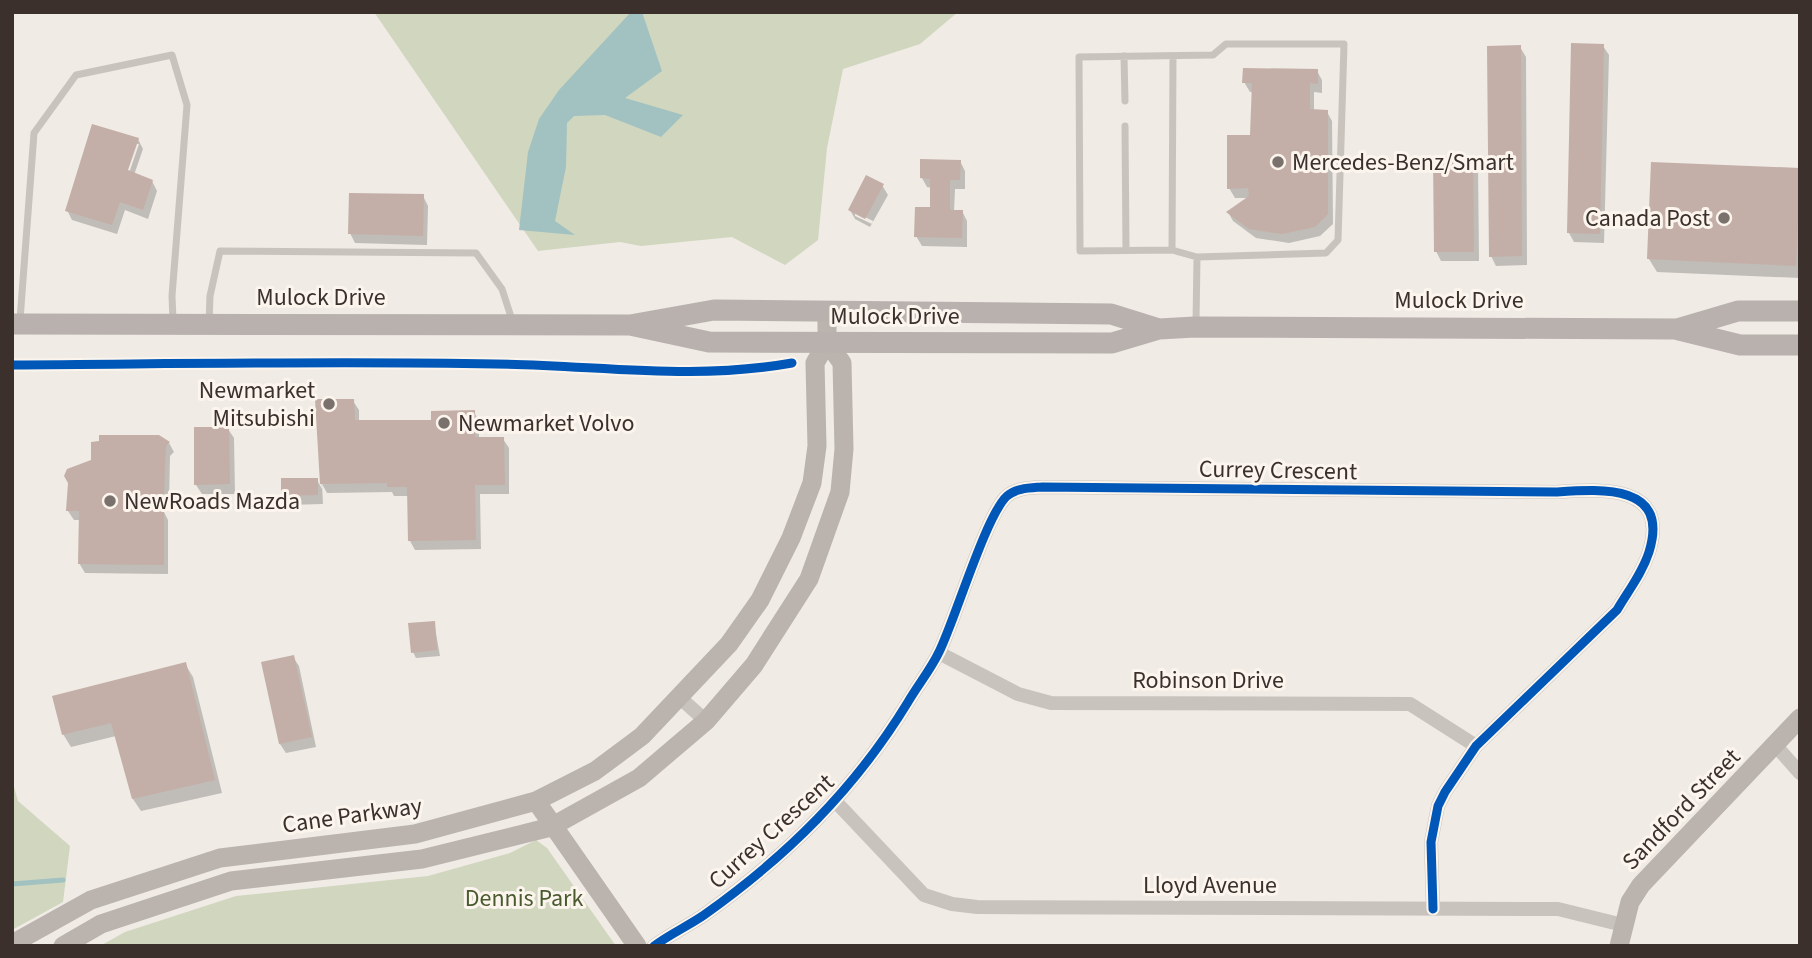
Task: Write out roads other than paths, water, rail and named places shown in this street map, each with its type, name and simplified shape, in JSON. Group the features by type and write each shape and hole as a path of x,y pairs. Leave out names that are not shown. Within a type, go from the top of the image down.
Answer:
{"main road":[{"name":"Mulock Drive","path":"16,324 630,324 714,310 1111,314 1159,329"},
{"name":"Cane Parkway","path":"12,944 91,900 220,858 415,834 536,801 595,771 642,736 729,644 760,600 792,538 812,483 817,446 816,363 827,342 827,311"},
{"name":"Mulock Drive","path":"1675,330 1738,311 1800,312"},
{"name":"Mulock Drive","path":"630,324 709,342 1112,342 1159,329 1195,327 1548,326 1675,330 1740,345 1800,345"},
{"name":"Cane Parkway","path":"63,946 101,924 230,881 422,859 551,827 639,778 706,721 754,665 809,579 840,492 844,449 842,363 827,342"},
{"name":"Sandford Street","path":"1619,946 1630,902 1658,864 1776,746 1800,718"},
{"path":"536,801 551,827 637,946"}],"street":[{"name":"Currey Crescent","path":"654,946 701,917 734,892 836,802 888,737 939,653 992,522 1005,497 1015,491 1042,487 1556,492 1601,489 1634,497 1651,513 1653,524 1649,554 1633,587 1617,610 1476,746 1438,806 1432,842 1433,909"},
{"name":"Robinson Drive","path":"939,653 1018,694 1051,702 1410,704 1476,746"},
{"path":"678,696 706,721"},
{"path":"1776,746 1800,773"},
{"name":"Lloyd Avenue","path":"836,802 924,895 952,904 1558,909 1623,925"}],"lane":[{"path":"1226,44 1344,44 1338,240 1326,253 1197,257 1172,250 1080,251 1079,57 1124,57 1213,55 1226,44"},
{"path":"16,324 34,133 76,75 172,55 187,105 172,296 173,323"},
{"path":"1172,250 1173,56"},
{"path":"1124,57 1125,101"},
{"path":"1125,126 1126,250"},
{"path":"209,324 210,296 220,251 476,253 502,289 513,324"},
{"path":"1195,327 1197,257"}],"water":[{"path":"631,12 642,12 662,71 625,98 683,115 661,137 605,115 574,116 567,123 566,167 555,221 575,235 519,230 528,152 539,119 559,90"}],"waterway":[{"path":"12,884 63,880"}],"place":[{"name":"Mercedes-Benz/Smart","path":"1278,162"},
{"name":"Canada Post","path":"1724,218"},
{"name":"Newmarket Mitsubishi","path":"329,404"},
{"name":"Newmarket Volvo","path":"444,423"},
{"name":"NewRoads Mazda","path":"110,501"}],"park label":[{"name":"Dennis Park","path":"524,898"}]}
